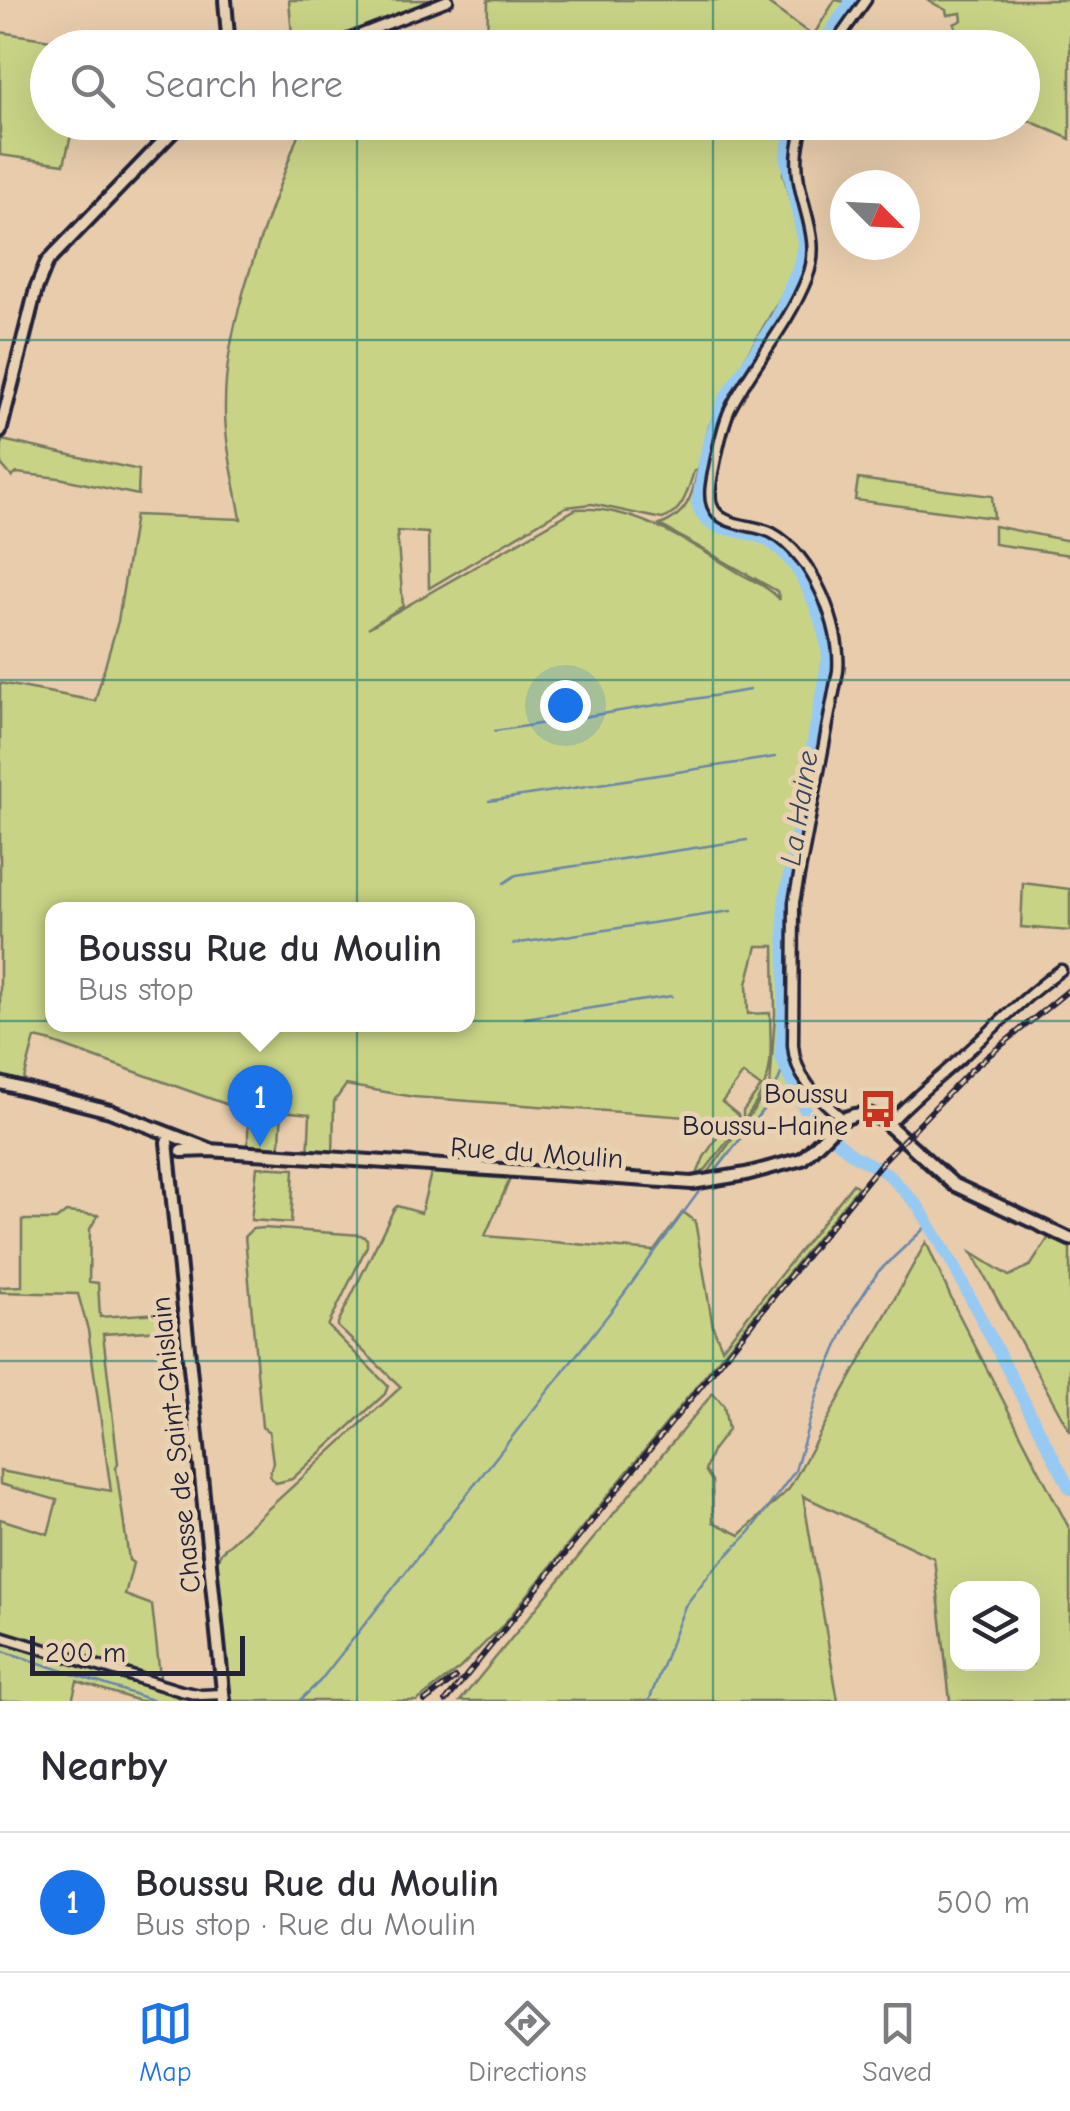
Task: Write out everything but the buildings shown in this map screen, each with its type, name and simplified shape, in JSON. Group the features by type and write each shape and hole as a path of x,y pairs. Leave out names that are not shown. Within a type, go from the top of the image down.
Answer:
{"street":[{"path":"225,0 228,30"},
{"path":"372,30 448,0"},
{"path":"841,30 854,5 866,0"},
{"path":"0,432 36,289 47,262 165,140"},
{"path":"800,140 796,162 814,238 813,262 791,312 727,417 710,495 716,513 725,520 768,531 792,551 819,590 836,632 838,671 794,902 795,1062 806,1083 840,1123 869,1114 888,1125 953,1184 1070,1239"},
{"path":"888,1125 916,1094 1061,970"},
{"name":"Rue du Moulin","path":"0,1083 136,1121 175,1146 670,1184 719,1180 802,1159 840,1123"},
{"name":"Chasse de Saint-Ghislain","path":"175,1146 172,1185 224,1698"},
{"path":"0,1636 180,1691 224,1698"}],"green space":[{"path":"289,0 441,0 364,30 292,30"},
{"path":"488,0 763,0 805,30 487,30"},
{"path":"835,0 846,2 828,30 817,30"},
{"path":"927,0 1070,0 1070,139 1040,126 1040,30 960,30 954,24 962,20 961,13 947,15 946,10"},
{"path":"0,32 30,37 30,140 70,140 64,164 0,155"},
{"path":"296,140 787,140 783,173 802,246 798,262 722,397 709,426 698,470 694,471 675,512 662,519 592,504 566,507 429,588 428,533 397,531 403,606 368,628 576,509 620,513 663,529 762,585 780,600 777,591 660,525 676,517 686,505 697,473 710,475 711,510 778,540 809,577 829,615 836,660 792,892 796,1070 803,1084 765,1107 711,1177 708,1173 770,1087 774,946 757,946 747,984 748,1014 770,1013 766,1082 743,1122 743,1111 761,1087 743,1074 722,1102 738,1115 740,1125 696,1177 704,1157 729,1120 414,1097 346,1085 334,1102 333,1160 308,1159 310,1114 282,1111 279,1156 248,1154 248,1112 52,1042 35,1038 23,1083 0,1078 0,683 95,701 118,621 135,515 241,519 230,462 225,404 233,334 253,262"},
{"path":"2,440 139,470 138,495 59,478 17,473 12,477 1,464"},
{"path":"858,479 992,496 994,518 855,500"},
{"path":"994,526 1070,541 1070,555 994,544"},
{"path":"1023,883 1070,889 1070,931 1021,927"},
{"path":"257,1167 294,1169 291,1223 251,1220"},
{"path":"431,1173 510,1179 485,1236 654,1251 683,1212 695,1221 713,1327 722,1348 853,1184 858,1187 503,1625 460,1668 417,1701 229,1701 215,1566 221,1552 401,1387 338,1323 394,1209 397,1206 421,1213"},
{"path":"66,1212 98,1215 90,1229 89,1282 98,1283 100,1317 175,1312 177,1329 103,1334 116,1468 129,1560 133,1563 125,1595 152,1605 161,1685 181,1691 223,1694 224,1701 139,1701 77,1681 72,1701 0,1701 0,1519 48,1534 57,1500 0,1484 0,1471 111,1491 88,1330 78,1294 0,1292 0,1287 22,1286 22,1220 56,1220"},
{"path":"252,1229 361,1235 367,1239 328,1326 388,1386 385,1394 292,1479 276,1483 269,1476 273,1462 269,1432 262,1427 245,1236"},
{"path":"1049,1237 1070,1247 1070,1432 972,1253 1009,1276 1031,1265"},
{"path":"926,1242 956,1309 1070,1530 1070,1701 950,1701 934,1558 803,1496 838,1701 460,1701 713,1393 724,1406 728,1430 712,1451 705,1470 712,1481 713,1522 740,1535 789,1489"}],"waterway":[{"name":"La Haine","path":"831,30 852,0"},
{"name":"La Haine","path":"789,140 786,159 804,244 800,264 777,317 723,401 707,448 697,504 716,526 762,538 788,558 808,589 828,657 784,903 781,1057 798,1099 811,1118 853,1155 888,1174 919,1207 1070,1489"},
{"path":"495,731 750,690"},
{"path":"489,801 775,757"},
{"path":"504,883 516,875 747,840"},
{"path":"513,944 731,911"},
{"path":"525,1018 672,996"},
{"path":"712,1176 771,1099 784,1066"},
{"path":"299,1701 320,1681 615,1306 703,1186"},
{"path":"649,1701 685,1606 750,1532 795,1471 819,1389 853,1310 878,1272 929,1224"},
{"path":"0,1650 155,1701"}],"railway":[{"path":"446,1701 883,1161 971,1070 1070,989"},
{"path":"425,1701 455,1678"}],"place":[{"name":"Boussu Boussu-Haine","path":"878,1109"},
{"name":"Boussu Rue du Moulin","path":"260,1147"}]}
